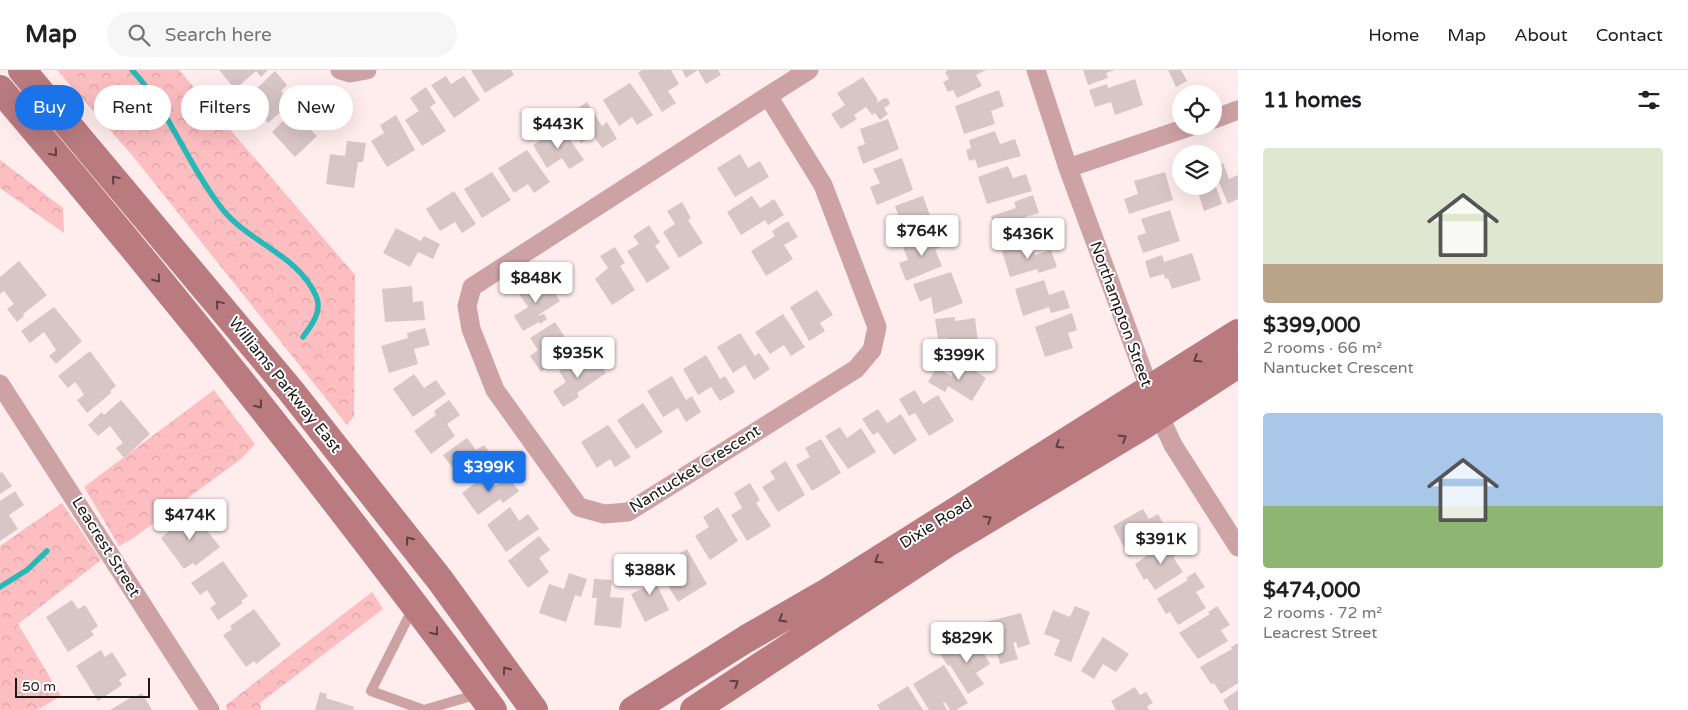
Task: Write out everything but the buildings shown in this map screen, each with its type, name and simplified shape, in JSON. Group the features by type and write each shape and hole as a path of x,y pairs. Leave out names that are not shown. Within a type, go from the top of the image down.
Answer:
{"main road":[{"name":"Williams Parkway East","path":"22,70 291,391 440,580 534,710"},
{"name":"Williams Parkway East","path":"0,89 66,166 257,403 415,605 487,702"},
{"name":"Dixie Road","path":"633,710 746,639 824,594 1238,333"},
{"name":"Dixie Road","path":"694,710 946,544 1159,415 1238,364"}],"street":[{"path":"340,70 350,73 367,70"},
{"name":"Nantucket Crescent","path":"768,96 823,185 877,327 872,350 856,369 628,512 604,514 579,507 495,390 471,329 467,306 472,287 768,96 809,70"},
{"name":"Northampton Street","path":"1036,70 1068,168 1148,389 1173,445 1238,548"},
{"path":"1222,116 1238,110"},
{"path":"1068,168 1172,133"},
{"name":"Leacrest Street","path":"0,384 210,710"}],"lane":[{"path":"415,605 371,691 424,710 487,702"}],"green space":[{"path":"57,70 179,70 192,85 181,85 181,130 231,130 355,275 354,416 347,425 132,155 110,130 171,130 171,85 94,85 94,112 84,101 84,85 70,85"},
{"path":"0,160 63,208 64,233 0,188"},
{"path":"214,390 255,444 241,459 132,539 119,546 84,487"},
{"path":"62,503 101,560 18,624 61,696 37,710 0,710 0,546"},
{"path":"372,592 383,609 260,703 261,710 227,710 226,705"}],"waterway":[{"path":"132,70 157,103 199,175 223,210 246,232 286,259 308,282 316,296 318,307 315,318 303,337"},
{"path":"0,587 27,570 47,551"}]}
